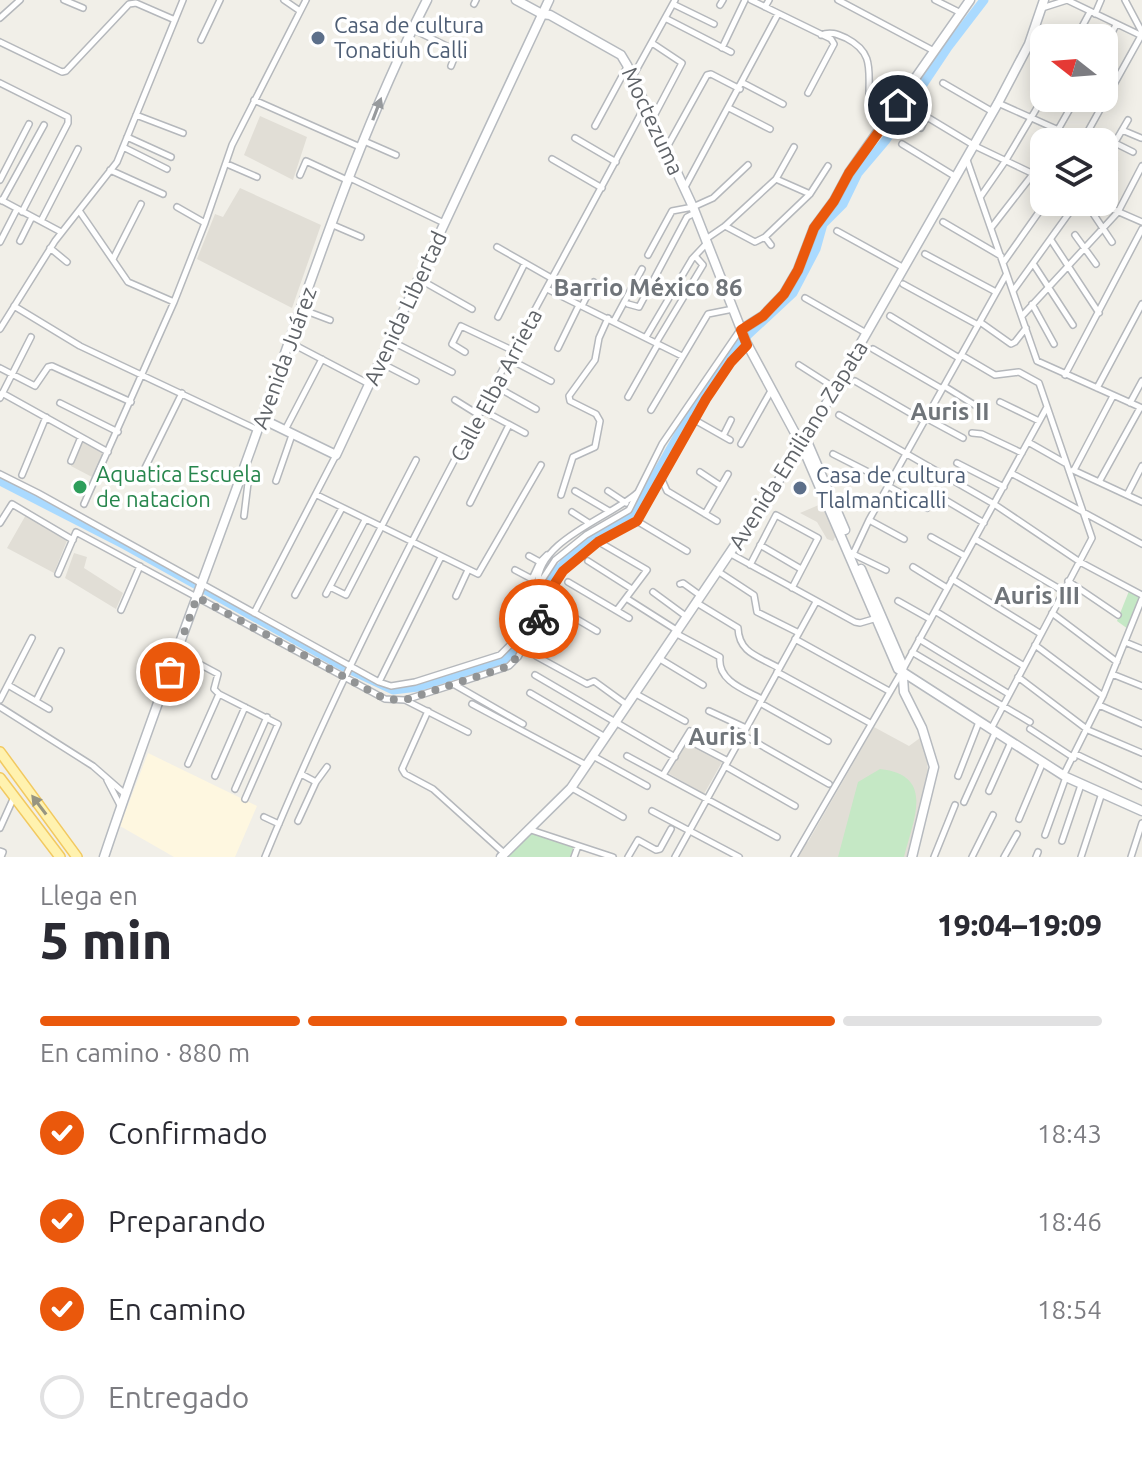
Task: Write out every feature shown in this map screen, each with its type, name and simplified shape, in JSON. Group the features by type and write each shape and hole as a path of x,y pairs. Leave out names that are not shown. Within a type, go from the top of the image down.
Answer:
{"main road":[{"path":"0,752 77,857"},
{"path":"0,778 60,857"}],"street":[{"path":"0,18 20,0"},
{"path":"64,0 83,8"},
{"path":"0,329 50,248 80,212 123,147 183,0"},
{"path":"201,40 220,0"},
{"path":"284,0 300,11"},
{"path":"84,504 174,302 232,145 306,0"},
{"name":"Avenida Juárez","path":"104,857 288,342 391,74 427,0"},
{"path":"516,0 542,14"},
{"name":"Avenida Libertad","path":"254,613 371,385 549,0"},
{"path":"722,48 745,0"},
{"path":"751,0 831,39 834,47 808,93"},
{"path":"765,7 769,0"},
{"path":"838,0 935,51"},
{"path":"935,0 961,13"},
{"path":"58,574 76,532 140,566 254,613 350,667 391,686 415,682 500,655 521,626 538,586 555,560 586,535 629,510 662,444 741,331 763,316 784,294 798,270 814,228 970,0"},
{"path":"1042,4 1061,4 1067,0 1114,24"},
{"path":"1085,24 1101,0"},
{"path":"1125,0 1142,34"},
{"path":"633,76 674,2 714,24"},
{"path":"0,42 62,72 129,4 136,3 175,20"},
{"name":"Avenida Emiliano Zapata","path":"503,855 571,788 804,443 975,146 1029,44 1042,4"},
{"name":"Moctezuma","path":"542,14 550,15 621,55 627,65 685,188 747,344 804,443 853,554 901,673 904,692 922,728 934,767 912,857"},
{"path":"685,188 778,14"},
{"path":"665,18 731,52"},
{"path":"1118,26 1142,34"},
{"path":"412,29 457,51 451,66"},
{"path":"821,35 832,32 858,45 869,64 869,94 898,105"},
{"path":"1089,128 1142,34"},
{"path":"652,43 682,63 652,119"},
{"path":"595,126 627,65"},
{"path":"666,149 707,75 783,104"},
{"path":"0,83 68,117 68,123 0,242"},
{"path":"943,83 995,108 1056,128"},
{"path":"254,100 396,155"},
{"name":"Calle Elba Arrieta","path":"265,857 344,678 412,543 646,105"},
{"path":"729,108 770,129"},
{"path":"917,111 975,146 1030,172"},
{"path":"981,196 1035,112"},
{"path":"136,115 183,133"},
{"path":"921,128 927,116"},
{"path":"1118,137 1128,120"},
{"path":"0,180 29,124"},
{"path":"44,125 1,201 61,232"},
{"path":"1122,130 1141,138"},
{"path":"127,137 171,157"},
{"path":"575,138 616,162"},
{"path":"902,144 957,177"},
{"path":"1118,144 1133,152"},
{"path":"123,147 167,169"},
{"path":"646,337 707,240 776,179 794,147"},
{"path":"41,221 78,149"},
{"path":"552,159 602,188"},
{"path":"967,160 1037,361 1141,408 1099,482"},
{"path":"300,175 306,161 444,223"},
{"path":"227,164 257,177"},
{"path":"628,304 639,307 687,217 713,198 748,165"},
{"path":"725,226 755,242 765,237 810,194 828,166"},
{"path":"1142,166 1118,212 1142,221"},
{"path":"110,170 163,194"},
{"path":"991,228 1030,178"},
{"path":"776,179 810,194"},
{"path":"113,259 141,204"},
{"path":"177,207 205,223"},
{"path":"648,255 672,211 694,210"},
{"path":"80,212 128,282 174,302"},
{"path":"1002,260 1035,216"},
{"path":"1013,291 1067,216"},
{"path":"1094,216 1112,242"},
{"path":"1022,316 1114,216"},
{"path":"20,241 32,217"},
{"path":"943,222 1002,260"},
{"path":"333,225 361,237"},
{"path":"1065,375 1142,229"},
{"path":"837,231 904,268"},
{"path":"1075,235 1096,264"},
{"path":"765,237 771,245"},
{"path":"1051,240 1099,313"},
{"path":"497,247 553,279"},
{"path":"50,248 67,262"},
{"path":"925,254 996,292"},
{"path":"628,397 703,265 695,256"},
{"path":"498,317 525,263"},
{"path":"1034,265 1073,325"},
{"path":"561,495 573,457 595,447 600,421 596,414 570,401 569,396 595,360 599,338 642,269"},
{"path":"886,570 853,554 1007,274"},
{"path":"419,279 472,309"},
{"path":"558,348 594,282"},
{"path":"903,284 1011,344 1026,328"},
{"path":"547,289 682,356"},
{"path":"805,298 866,333"},
{"path":"1032,304 1054,344"},
{"path":"1097,389 1142,304"},
{"path":"14,306 80,346 258,430"},
{"path":"301,309 330,320"},
{"path":"651,410 708,314 733,309"},
{"path":"890,316 995,375 1019,372 1039,383 1092,538 1002,707 964,802"},
{"path":"465,352 452,344 461,326 514,351"},
{"path":"31,337 1,395 108,452"},
{"path":"391,341 452,372"},
{"path":"288,342 371,385"},
{"path":"0,474 344,678 385,699 405,700 509,666 524,649 563,571 598,542 637,521 693,419 731,362 747,344"},
{"path":"873,349 981,409"},
{"path":"276,481 289,432 322,359"},
{"path":"509,359 551,381"},
{"path":"381,363 416,381"},
{"path":"799,365 835,388"},
{"path":"0,368 33,386 52,366 131,402"},
{"path":"855,381 963,438"},
{"path":"1130,403 1142,381"},
{"path":"495,386 536,409"},
{"path":"741,444 772,389"},
{"path":"141,476 182,393"},
{"path":"1069,468 1113,396"},
{"path":"455,400 525,433"},
{"path":"1000,402 1039,421"},
{"path":"60,403 118,432"},
{"path":"794,857 901,673 1047,407"},
{"path":"839,415 994,504 1080,562 1142,597 1103,696 1065,776 1045,835"},
{"path":"22,475 46,417"},
{"path":"262,419 336,455"},
{"path":"693,419 730,440"},
{"path":"723,436 731,420"},
{"path":"470,503 509,425"},
{"path":"972,433 982,434 1022,453"},
{"path":"71,461 81,437"},
{"path":"1028,442 1069,468 1142,502"},
{"path":"833,454 927,508"},
{"path":"330,587 346,595 416,460"},
{"path":"957,463 1004,487"},
{"path":"317,495 478,574 541,465"},
{"path":"1127,495 1142,466"},
{"path":"700,472 721,486"},
{"path":"1011,473 1142,544"},
{"path":"705,514 728,474"},
{"path":"240,478 248,483 244,516"},
{"path":"661,479 667,491 717,521"},
{"path":"575,491 610,512"},
{"path":"608,491 626,503"},
{"path":"515,570 532,579 540,562 550,553 589,523 626,503 640,491"},
{"path":"947,501 984,523"},
{"path":"0,523 12,504 73,540"},
{"path":"295,595 342,508"},
{"path":"572,512 589,523"},
{"path":"750,565 776,515 818,538 792,588"},
{"path":"326,594 365,520"},
{"path":"869,520 904,539"},
{"path":"637,521 687,551"},
{"path":"931,537 965,556"},
{"path":"975,539 1063,591"},
{"path":"598,542 647,570 617,610"},
{"path":"760,545 801,569"},
{"path":"538,586 537,579 550,553"},
{"path":"731,554 860,623 879,618"},
{"path":"529,556 540,562"},
{"path":"379,682 441,557"},
{"path":"588,561 632,589"},
{"path":"121,610 140,566"},
{"path":"913,567 947,588"},
{"path":"456,596 468,570"},
{"path":"719,572 754,595 757,612 889,691"},
{"path":"952,579 1041,634"},
{"path":"1068,581 1118,615"},
{"path":"568,582 629,618"},
{"path":"680,584 683,583 738,628 737,637 741,646 870,723"},
{"path":"653,592 688,617"},
{"path":"626,598 677,633 720,657 719,664 728,680 828,741"},
{"path":"546,601 597,631"},
{"path":"898,601 930,619"},
{"path":"675,857 816,602"},
{"path":"935,611 1024,666"},
{"path":"1052,613 1117,662"},
{"path":"0,700 32,638"},
{"path":"919,639 1009,694"},
{"path":"1125,642 1142,649"},
{"path":"1035,645 1103,696"},
{"path":"36,701 61,651"},
{"path":"177,652 218,674 214,689 219,694 277,722 278,727 245,799"},
{"path":"912,652 1075,756 1142,786"},
{"path":"536,656 587,684 594,681 628,706"},
{"path":"660,659 703,685"},
{"path":"901,673 1065,776 1142,811"},
{"path":"1112,674 1142,686"},
{"path":"535,675 675,757"},
{"path":"1018,677 1088,730 1142,753"},
{"path":"455,684 523,724"},
{"path":"8,685 49,709"},
{"path":"530,693 606,737"},
{"path":"188,764 219,694"},
{"path":"636,694 685,721"},
{"path":"405,700 468,732"},
{"path":"472,704 587,765"},
{"path":"1099,705 1142,724"},
{"path":"0,707 104,776 125,794"},
{"path":"215,776 245,707"},
{"path":"428,711 402,769 405,774 433,789 503,855"},
{"path":"709,711 746,728"},
{"path":"235,789 267,717"},
{"path":"958,776 979,722"},
{"path":"663,775 690,731"},
{"path":"743,735 829,784"},
{"path":"686,739 795,806"},
{"path":"989,791 1011,741"},
{"path":"593,756 647,786"},
{"path":"627,756 777,837"},
{"path":"1019,819 1044,761"},
{"path":"298,821 316,782 327,767"},
{"path":"301,774 316,782"},
{"path":"104,776 121,807"},
{"path":"1062,841 1082,784"},
{"path":"571,788 623,817"},
{"path":"1081,857 1102,793"},
{"path":"0,828 14,797"},
{"path":"934,857 955,805"},
{"path":"652,811 739,857"},
{"path":"972,857 993,815"},
{"path":"264,817 279,824"},
{"path":"1131,857 1142,823"},
{"path":"527,829 613,857"},
{"path":"628,857 638,840 656,850 660,849 671,829"},
{"path":"1004,857 1017,834"},
{"path":"574,857 578,846"},
{"path":"0,851 3,852 1,857"}],"shaded area":[{"path":"260,116 307,137 293,180 244,155"},
{"path":"240,188 321,225 292,308 197,259 215,214 223,217"},
{"path":"82,440 105,452 92,477 71,466"},
{"path":"821,504 836,535 833,541 827,539 817,522 800,513"},
{"path":"27,513 68,538 54,573 7,548"},
{"path":"74,553 87,557 84,568 123,593 116,609 65,578"},
{"path":"874,727 909,746 920,738 927,756 928,776 907,857 797,857 802,844 808,842"},
{"path":"687,742 722,762 704,794 668,773"},
{"path":"148,753 257,806 235,857 174,857 120,826"}],"green space":[{"path":"1129,591 1141,598 1128,629 1117,621"},
{"path":"880,769 909,780 915,790 915,814 904,857 838,857 858,782"},
{"path":"530,831 574,846 570,857 501,857"}],"waterway":[{"path":"0,481 125,545 344,667 393,690 418,687 505,659 514,651 548,581 579,547 636,510 706,386 737,345 793,293 816,249 823,224 843,204 858,173 886,140 948,47 984,0"}],"way so far":[{"path":"170,672 197,597 385,699 405,700 509,666 524,649 539,619"}],"place":[{"name":"Casa de cultura Tonatiuh Calli","path":"318,38"},
{"name":"Aquatica Escuela de natacion","path":"80,487"},
{"name":"Casa de cultura Tlalmanticalli","path":"800,488"}],"district":[{"name":"Barrio México 86","path":"648,288"},
{"name":"Auris II","path":"950,412"},
{"name":"Auris III","path":"1037,596"},
{"name":"Auris I","path":"724,737"}],"route":[{"path":"539,619 550,591 563,571 598,542 637,521 683,435 731,362 747,345 741,330 763,316 784,294 798,270 814,228 898,105"}]}
